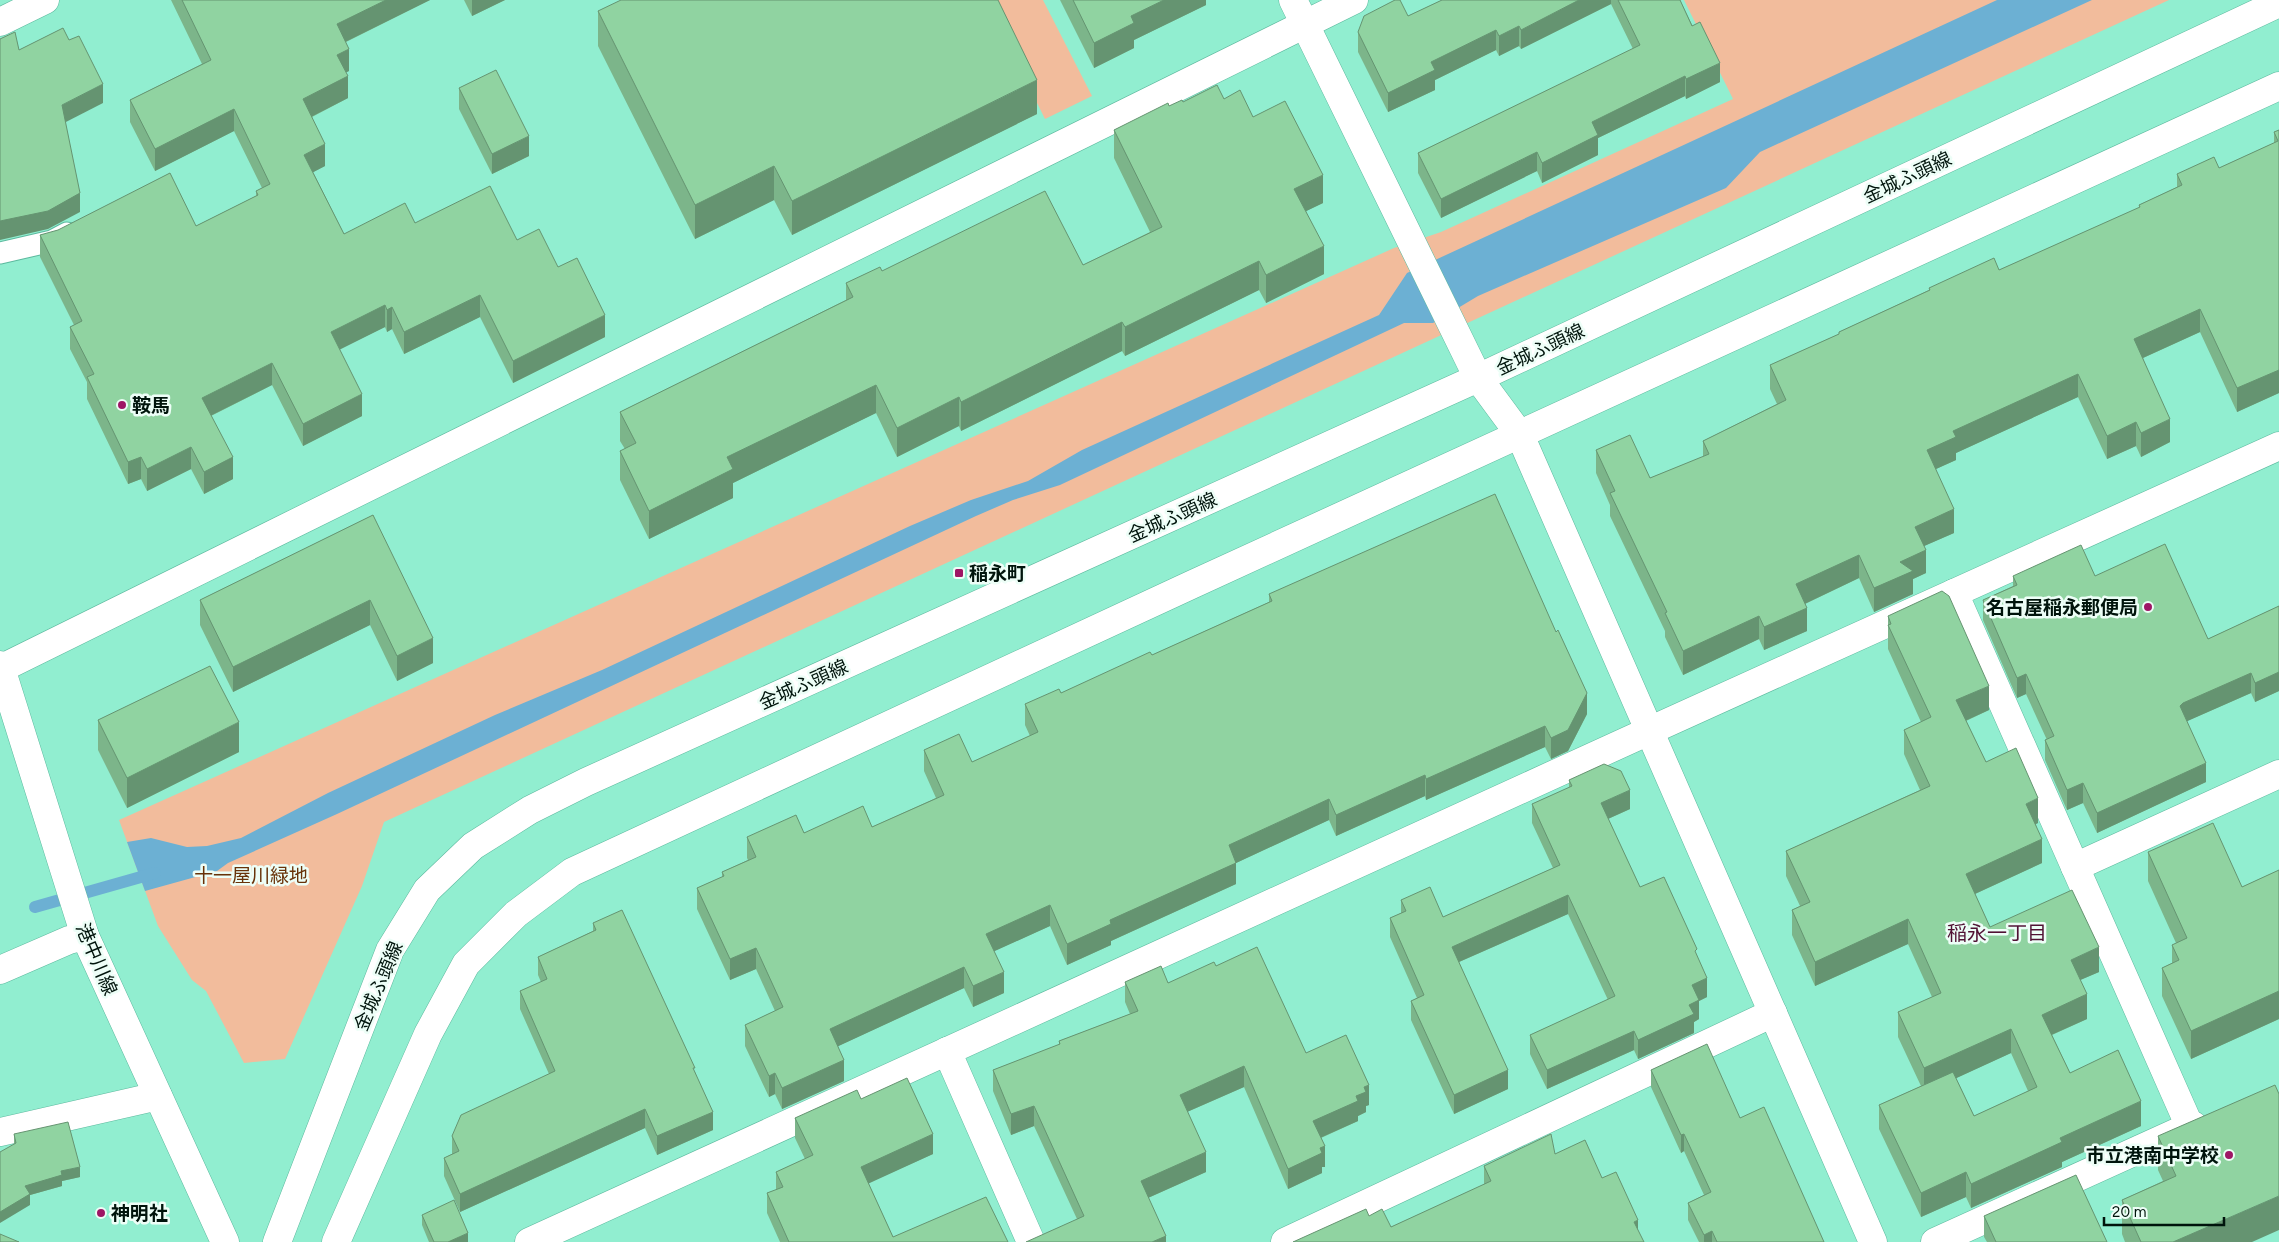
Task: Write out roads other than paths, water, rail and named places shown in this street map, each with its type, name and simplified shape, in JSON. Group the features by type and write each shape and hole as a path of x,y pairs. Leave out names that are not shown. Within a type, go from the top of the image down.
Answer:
{"street":[{"path":"0,22 45,0"},
{"path":"1293,0 1478,378 1520,435 1873,1242"},
{"path":"0,667 1354,0"},
{"name":"金城ふ頭線","path":"277,1242 390,950 427,890 474,846 530,810 586,782 1478,378 2279,3"},
{"path":"336,1242 428,1034 466,964 516,914 572,872 1182,589 2279,86"},
{"path":"528,1242 2279,446"},
{"path":"1954,593 2190,1127"},
{"name":"港中川線","path":"0,667 82,926 225,1242"},
{"path":"2075,867 2279,774"},
{"path":"0,970 69,940 82,926"},
{"path":"1285,1242 1773,1013"},
{"path":"947,1051 1031,1242"},
{"path":"0,1132 158,1096"},
{"path":"1935,1242 2216,1114"}],"lane":[{"path":"0,252 52,241 87,223"}],"water":[{"path":"1997,0 2092,0 1760,152 1726,188 1478,296 1433,323 1404,323 1060,485 1013,500 976,516 228,863 217,871 145,891 127,842 151,838 187,847 207,846 241,838 328,793 495,715 602,670 910,526 971,500 1028,481 1082,450 1379,315 1407,273"}],"waterway":[{"path":"35,907 155,873"}],"place":[{"name":"鞍馬","path":"122,405"},
{"name":"稲永町","path":"959,573"},
{"name":"名古屋稲永郵便局","path":"2148,607"},
{"name":"市立港南中学校","path":"2229,1155"},
{"name":"神明社","path":"101,1213"}],"district":[{"name":"稲永一丁目","path":"1997,933"}],"park label":[{"name":"十一屋川緑地","path":"251,875"}]}
